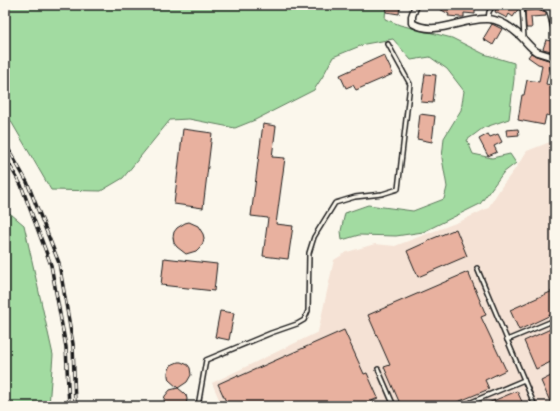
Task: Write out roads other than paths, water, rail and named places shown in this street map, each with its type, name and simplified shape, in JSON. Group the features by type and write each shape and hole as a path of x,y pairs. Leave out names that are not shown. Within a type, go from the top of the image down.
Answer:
{"street":[{"path":"416,5 412,16 412,23 416,26 425,28 443,27 468,20 488,18 502,23 518,33 536,51 555,57"},
{"path":"535,5 553,8 555,30"}],"lane":[{"path":"488,18 489,12 493,5"},
{"path":"522,5 524,40"},
{"path":"198,406 206,360 271,333 298,324 304,320 308,311 309,253 314,237 335,203 355,197 382,194 398,189 410,84 388,44"},
{"path":"477,268 535,406"},
{"path":"508,340 555,320"},
{"path":"378,369 394,406"},
{"path":"462,406 524,380"}],"railway":[{"path":"5,143 27,182 59,263 73,344 75,406"},
{"path":"5,157 21,185 51,265 66,347 69,406"}]}
